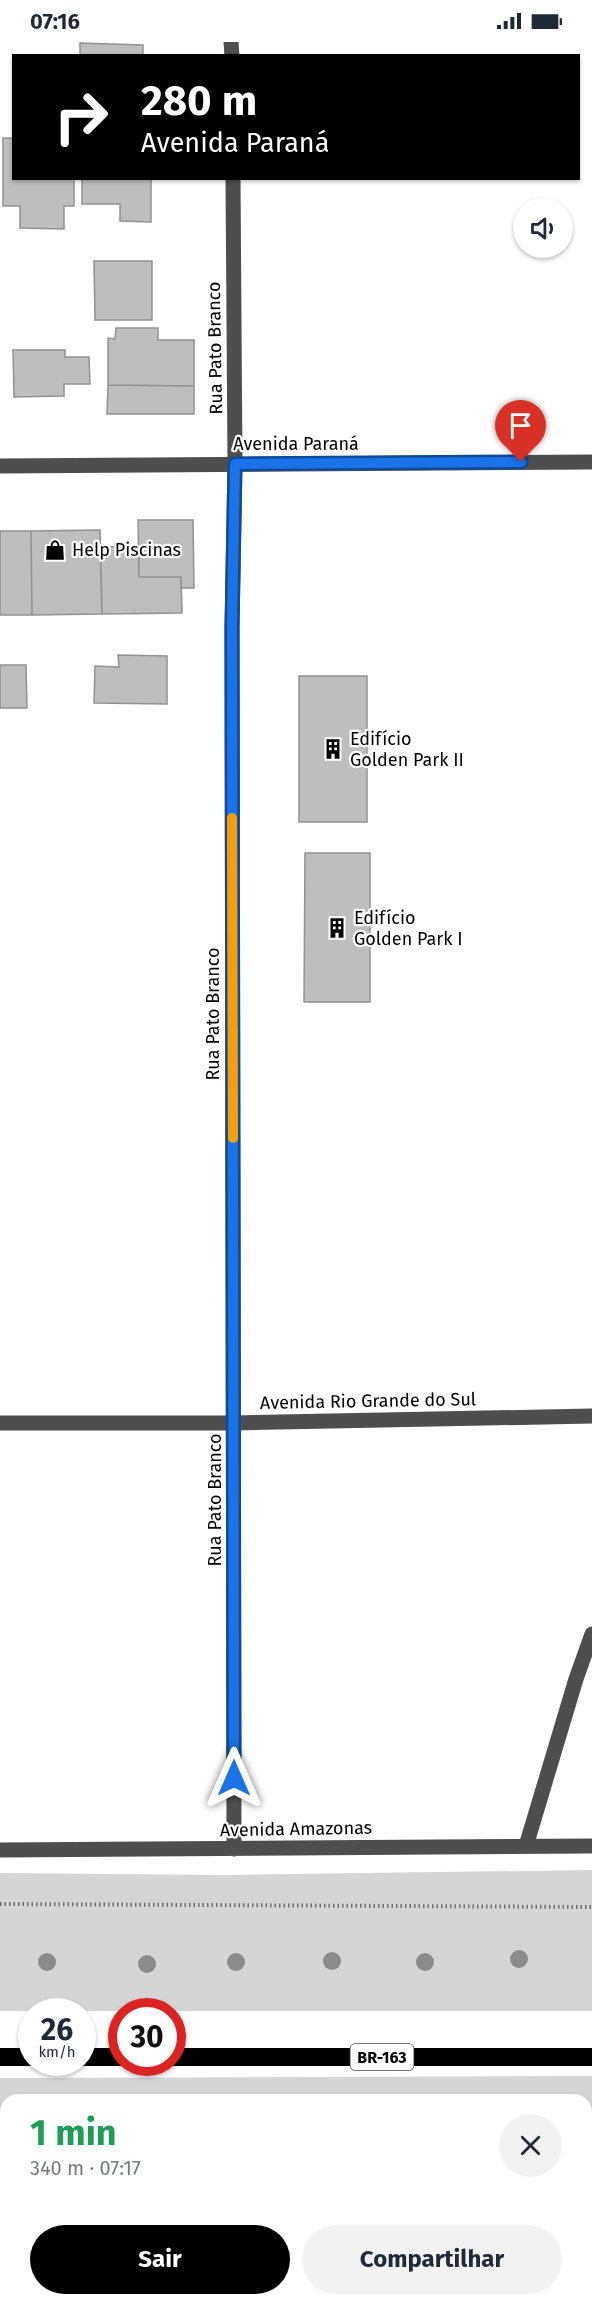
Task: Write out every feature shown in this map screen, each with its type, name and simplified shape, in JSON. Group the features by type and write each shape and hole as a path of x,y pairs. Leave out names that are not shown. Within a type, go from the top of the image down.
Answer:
{"highway":[{"path":"0,2057 18,2057"},
{"name":"BR-163","path":"186,2057 592,2057"}],"street":[{"name":"Rua Pato Branco","path":"233,180 235,464 232,627 234,1849"},
{"name":"Avenida Paraná","path":"0,466 592,462"},
{"name":"Avenida Rio Grande do Sul","path":"0,1423 234,1423 592,1416"},
{"path":"526,1846 576,1679 592,1634"},
{"name":"Avenida Amazonas","path":"0,1850 592,1846"}],"path":[{"path":"0,1904 592,1907"}],"shaded area":[{"path":"592,1870 592,2011 186,2011 186,1998 108,1998 108,2011 96,2011 96,1998 18,1998 18,2011 0,2011 0,1873 224,1875"},
{"path":"592,2076 592,2094 0,2094 0,2078"}],"building":[{"path":"80,43 143,45 143,54 80,54"},
{"path":"3,138 12,138 12,180 74,180 74,206 64,206 64,229 20,228 20,206 3,206"},
{"path":"82,180 151,180 151,222 120,221 120,204 82,204"},
{"path":"94,261 152,261 152,320 95,320"},
{"path":"116,328 158,328 158,340 194,340 194,386 108,385 108,338 115,339"},
{"path":"13,350 65,350 65,357 89,357 90,384 64,384 64,396 14,397"},
{"path":"108,385 194,386 194,414 107,414"},
{"path":"138,520 193,520 194,588 181,588 181,577 139,577"},
{"path":"100,530 102,614 32,615 31,531"},
{"path":"0,531 31,531 32,615 0,615"},
{"path":"139,546 139,577 181,577 182,613 102,614 100,547"},
{"path":"118,655 167,656 167,704 94,703 95,666 119,667"},
{"path":"0,665 26,665 27,708 0,708"},
{"name":"Edifício Golden Park II","path":"299,676 367,676 367,822 299,822"},
{"name":"Edifício Golden Park I","path":"305,853 370,853 370,1002 304,1002"}],"slow traffic":[{"path":"232,818 233,1138"}],"place":[{"name":"Help Piscinas","path":"55,550"},
{"name":"Edifício Golden Park II","path":"333,749"},
{"name":"Edifício Golden Park I","path":"337,928"}],"route":[{"path":"234,1778 232,627 235,464 521,462"}]}
